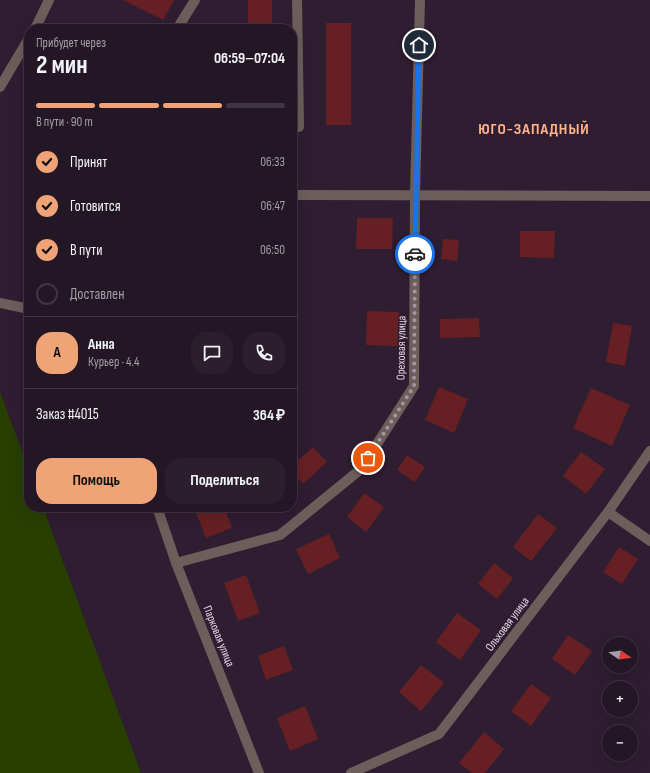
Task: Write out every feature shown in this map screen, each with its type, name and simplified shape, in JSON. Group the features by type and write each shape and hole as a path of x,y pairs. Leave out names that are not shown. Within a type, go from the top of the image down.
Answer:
{"street":[{"path":"40,24 49,0"},
{"path":"180,24 195,0"},
{"path":"297,0 299,127"},
{"name":"Ореховая улица","path":"176,563 280,535 361,470 414,386 415,195 420,0"},
{"path":"0,87 24,46"},
{"path":"297,195 650,196"},
{"path":"0,303 24,308"},
{"name":"Ольховая улица","path":"351,773 439,734 608,512 650,451"},
{"name":"Парковая улица","path":"159,512 176,563 259,773"},
{"path":"608,512 650,541"}],"green space":[{"path":"0,392 24,457 24,512 45,512 141,773 0,773"}],"building":[{"path":"123,0 174,0 163,20"},
{"path":"248,0 272,0 272,24 248,24"},
{"path":"326,23 351,23 351,125 326,125"},
{"path":"357,218 393,218 392,249 356,249"},
{"path":"520,231 555,231 554,258 520,257"},
{"path":"443,239 459,240 457,261 441,259"},
{"path":"367,311 399,312 399,346 366,345"},
{"path":"479,318 480,337 440,338 440,319"},
{"path":"613,323 632,326 625,366 606,362"},
{"path":"439,387 468,399 454,433 425,420"},
{"path":"591,388 630,405 612,446 573,428"},
{"path":"313,447 327,462 303,484 297,477 297,461"},
{"path":"581,452 605,469 586,494 563,476"},
{"path":"407,455 425,467 415,482 397,470"},
{"path":"364,493 384,507 366,532 347,517"},
{"path":"196,512 226,512 232,528 206,538"},
{"path":"538,514 557,528 531,561 513,547"},
{"path":"329,534 340,558 308,574 296,549"},
{"path":"619,547 638,559 622,584 603,572"},
{"path":"494,563 513,578 497,599 478,584"},
{"path":"246,575 260,613 238,621 224,583"},
{"path":"457,613 481,630 460,660 436,642"},
{"path":"568,635 592,651 575,675 552,659"},
{"path":"284,646 293,670 266,680 258,656"},
{"path":"421,665 444,683 421,711 399,692"},
{"path":"531,684 551,698 531,726 511,711"},
{"path":"305,706 318,739 290,751 277,718"},
{"path":"484,732 504,749 485,773 472,773 459,763"}],"way so far":[{"path":"368,458 414,386 415,254"}],"district":[{"name":"ЮГО-ЗАПАДНЫЙ","path":"534,128"}],"route":[{"path":"415,254 419,45"}]}
